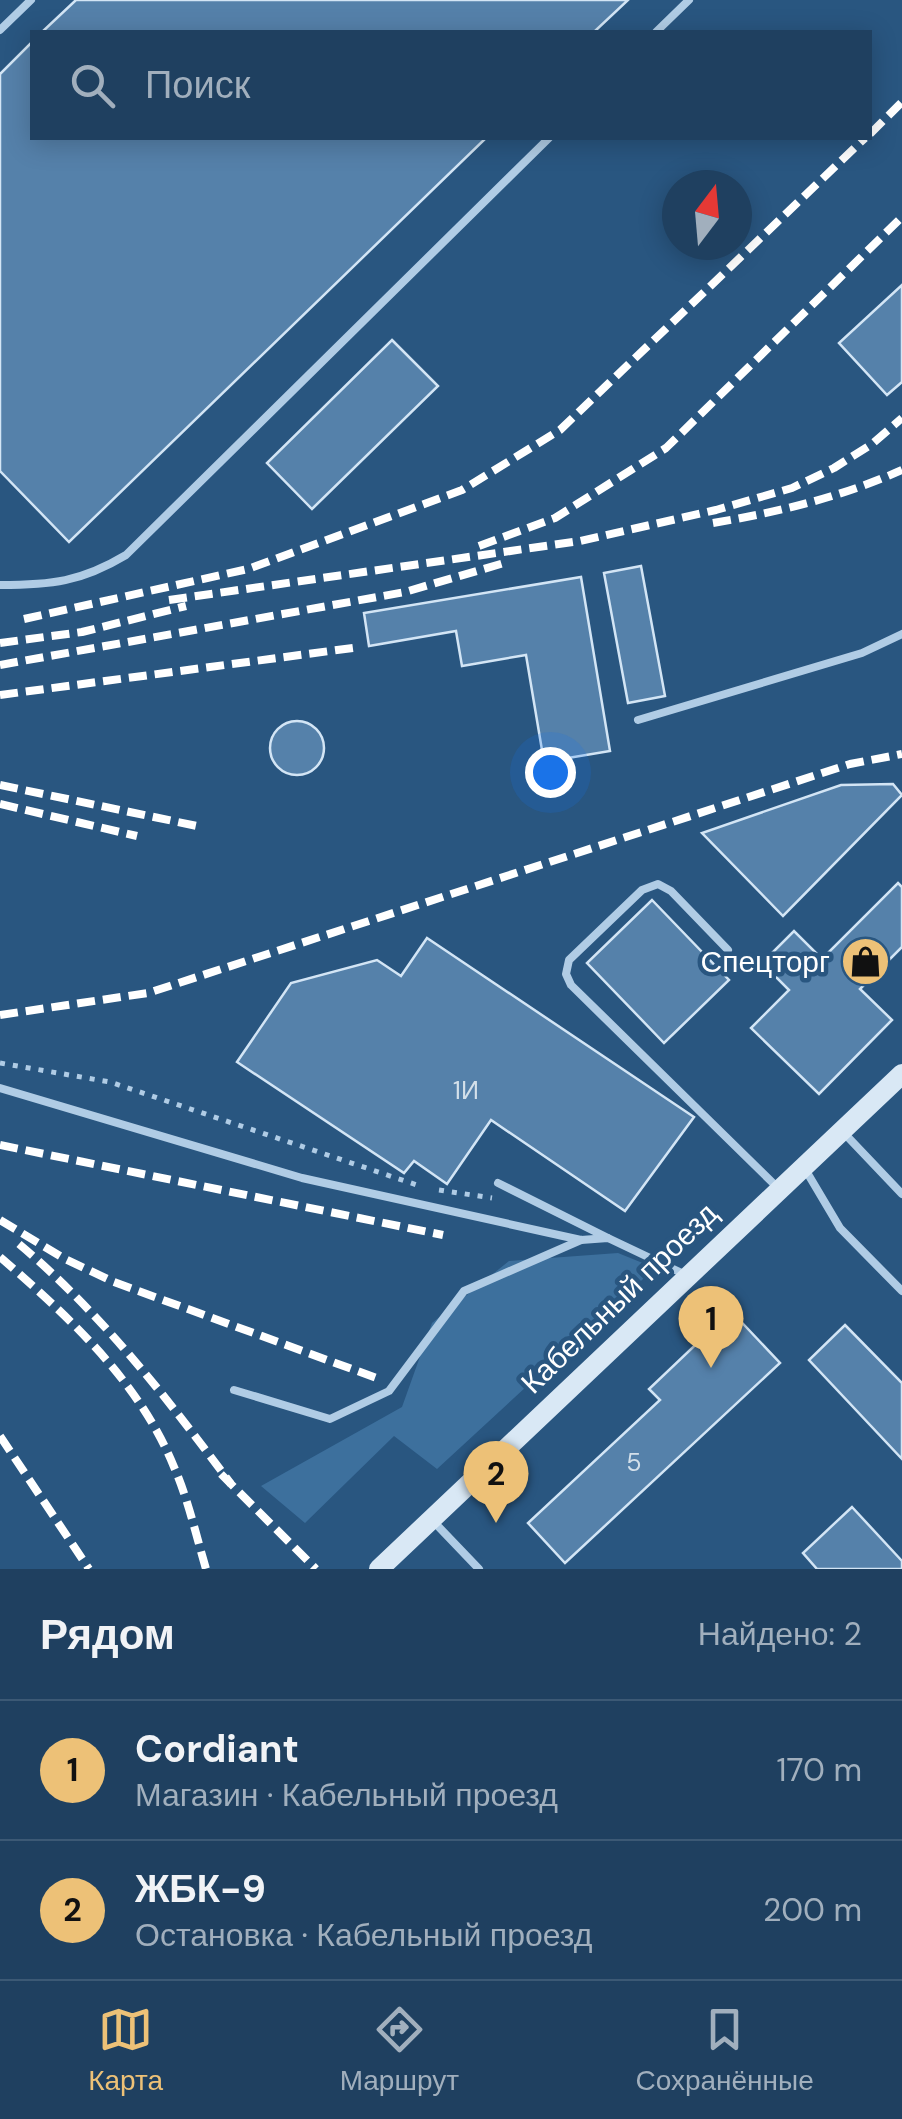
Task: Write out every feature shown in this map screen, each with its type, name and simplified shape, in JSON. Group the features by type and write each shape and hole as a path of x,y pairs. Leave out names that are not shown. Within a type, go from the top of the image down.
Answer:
{"street":[{"name":"Кабельный проезд","path":"379,1569 902,1074"}],"lane":[{"path":"0,30 31,0"},
{"path":"658,30 688,0"},
{"path":"0,585 53,585 95,574 126,555 547,140"},
{"path":"638,720 862,653 902,634"},
{"path":"728,950 671,891 658,884 642,890 569,960 566,974 571,985 778,1188"},
{"path":"0,1088 302,1178 581,1240 608,1238"},
{"path":"841,1130 902,1194"},
{"path":"803,1165 840,1228 902,1292"},
{"path":"498,1182 686,1275"},
{"path":"234,1390 330,1418 389,1391 464,1290 581,1240"},
{"path":"431,1519 479,1569"}],"path":[{"path":"0,1063 110,1082 428,1188 506,1200"}],"shaded area":[{"path":"618,1253 655,1268 437,1469 394,1436 305,1523 261,1486 402,1407 432,1323 509,1261"}],"building":[{"path":"76,0 628,0 596,30 44,30"},
{"path":"30,44 30,140 484,140 69,542 0,471 0,74"},
{"path":"902,285 902,382 887,395 839,343"},
{"path":"392,340 438,386 312,509 267,463"},
{"path":"641,566 665,696 628,703 604,573"},
{"path":"581,577 610,751 544,762 526,655 462,666 456,631 369,646 364,613"},
{"path":"297,721 316,729 324,748 316,767 297,775 278,767 270,748 278,729"},
{"path":"893,784 902,795 783,916 702,833 841,785"},
{"path":"898,883 902,887 902,947 860,989 892,1020 819,1094 751,1028 789,990 762,963 794,931 822,959"},
{"path":"652,900 729,980 664,1043 587,963"},
{"path":"427,938 694,1117 625,1211 491,1120 447,1184 414,1161 404,1173 237,1062 291,983 377,960 401,976"},
{"path":"731,1311 780,1363 565,1563 528,1523 660,1400 649,1389"},
{"path":"845,1325 902,1383 902,1459 809,1360"},
{"path":"852,1507 902,1561 902,1569 817,1569 803,1553"}],"railway":[{"path":"872,132 902,102"},
{"path":"24,619 248,569 462,490 560,430 863,140"},
{"path":"479,546 555,518 666,448 902,217"},
{"path":"169,600 580,541 716,510 792,488 834,468 872,444 902,418"},
{"path":"713,523 809,503 902,470"},
{"path":"0,665 405,592 504,563"},
{"path":"0,643 82,632 186,606"},
{"path":"0,695 360,647"},
{"path":"0,1015 148,993 850,764 902,754"},
{"path":"0,785 197,826"},
{"path":"0,804 137,836"},
{"path":"0,1145 443,1235"},
{"path":"0,1220 65,1259 114,1282 382,1380"},
{"path":"19,1244 106,1328 231,1484"},
{"path":"0,1257 100,1352 142,1406 179,1479 206,1569"},
{"path":"0,1436 89,1569"},
{"path":"221,1474 316,1569"}],"place":[{"name":"Спецторг","path":"865,961"},
{"name":"Cordiant","path":"711,1368"},
{"name":"ЖБК-9","path":"496,1523"}]}
